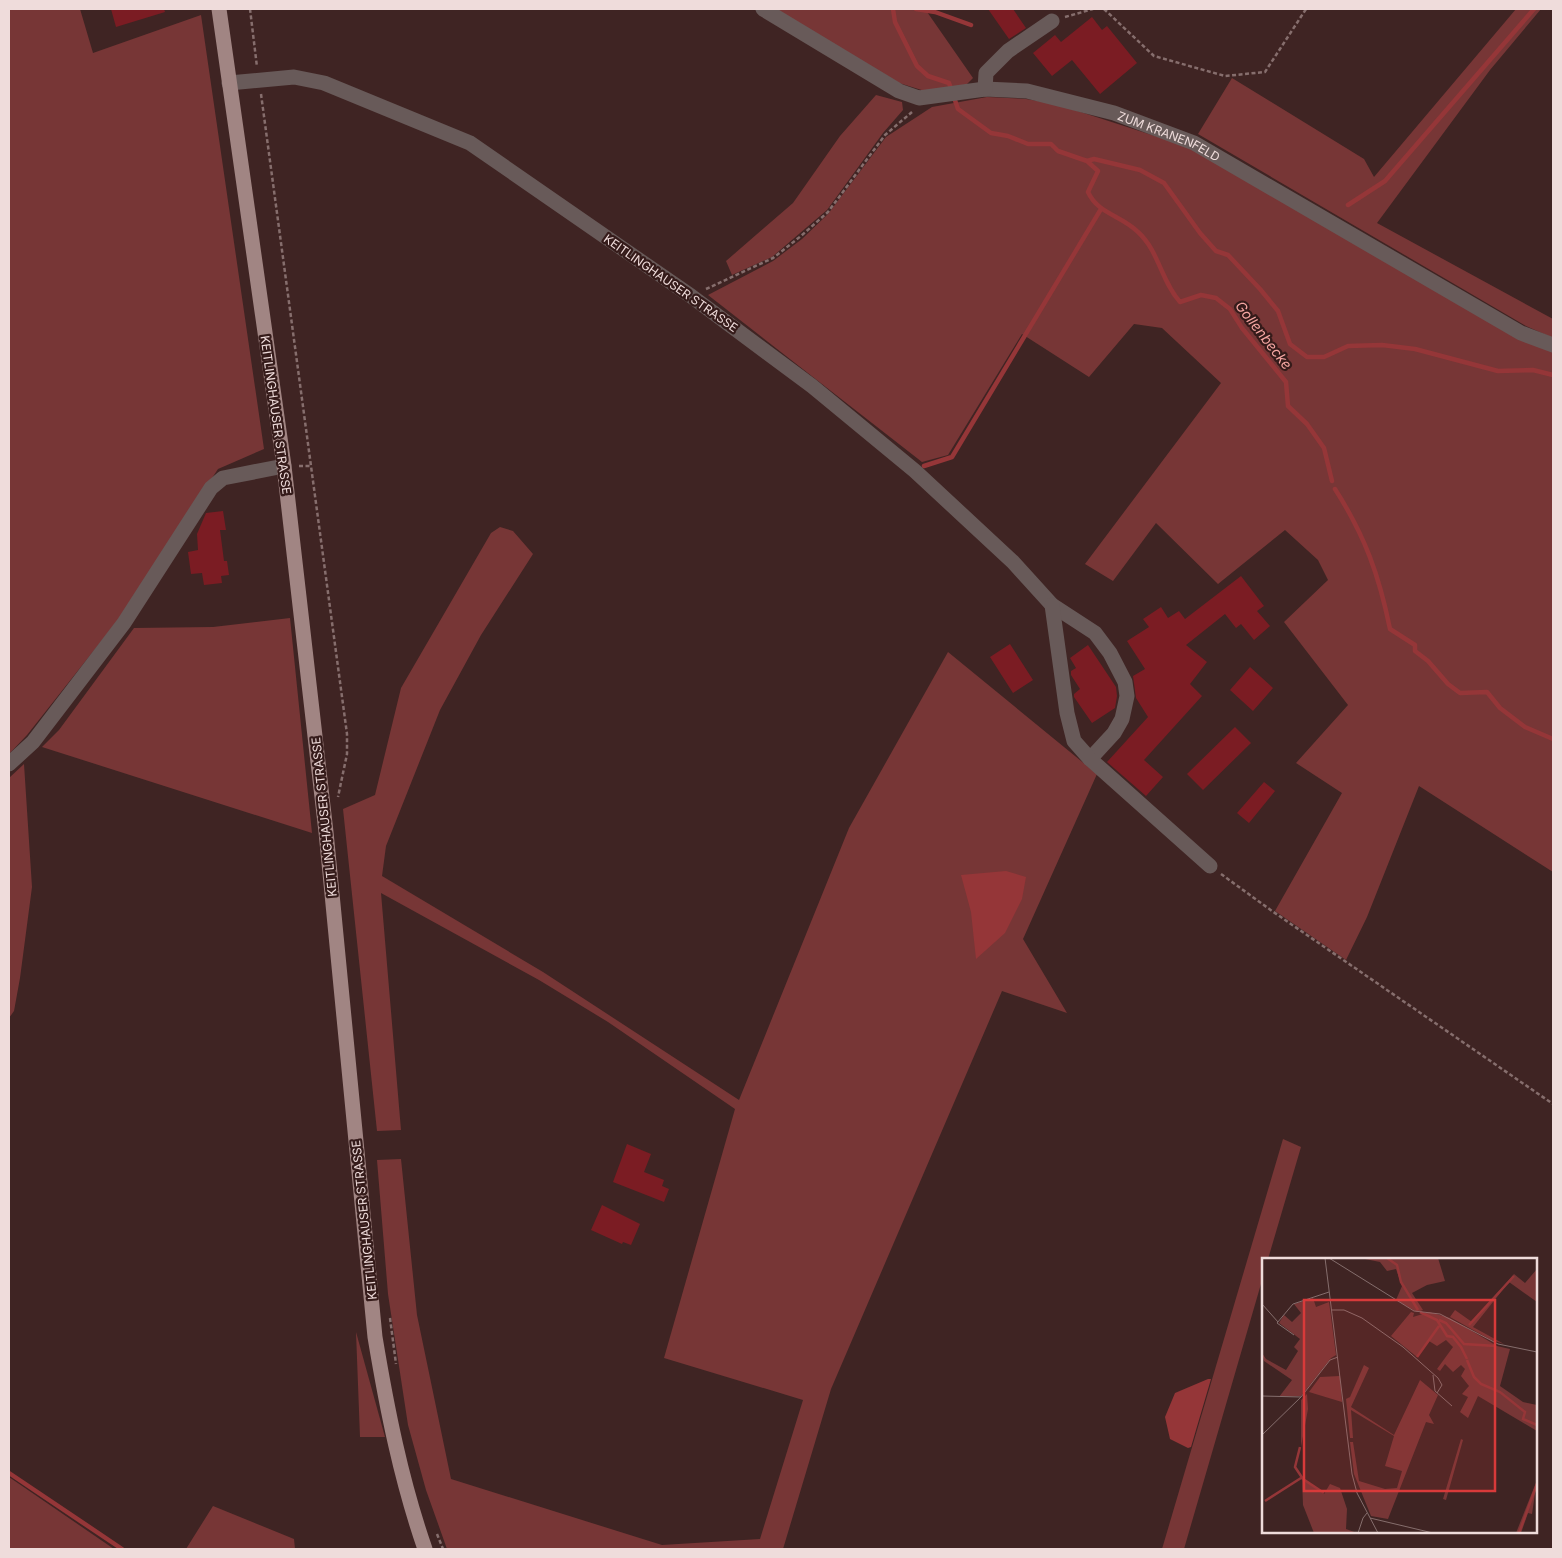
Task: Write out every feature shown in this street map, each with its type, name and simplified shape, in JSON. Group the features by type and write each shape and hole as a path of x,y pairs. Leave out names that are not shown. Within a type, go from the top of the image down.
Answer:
{"main road":[{"name":"KEITLINGHAUSER STRASSE","path":"219,9 284,466 326,832 375,1337 389,1420 415,1521 425,1549"}],"street":[{"name":"ZUM KRANENFELD","path":"762,9 899,91 919,98 964,94 985,89 1026,91 1114,113 1194,143 1521,333 1553,345"},
{"path":"985,89 986,73 1008,51 1052,21"},
{"name":"KEITLINGHAUSER STRASSE","path":"229,83 294,77 324,83 470,143 691,296 812,386 915,471 1012,562 1052,605 1095,633 1110,654 1125,682 1128,696 1122,719 1090,759"},
{"path":"9,764 33,742 124,623 211,488 223,478 284,466"},
{"path":"1052,605 1067,713 1074,741 1090,759 1210,866"}],"path":[{"path":"250,9 347,734 347,754 337,806"},
{"path":"1052,21 1093,9"},
{"path":"1104,9 1154,56 1225,76 1265,72 1306,9"},
{"path":"691,296 773,258 802,236 828,212 885,135 918,106 919,98"},
{"path":"1210,866 1272,911 1553,1104"},
{"path":"389,1311 397,1367"},
{"path":"437,1532 443,1549"}],"shaded area":[{"path":"9,9 80,9 93,53 201,15 264,449 218,469 118,620 27,735 9,754"},
{"path":"769,9 925,9 973,78 966,85 928,92 899,83"},
{"path":"1516,9 1541,9 1490,70 1377,223 1553,319 1553,338 1526,326 1198,134 1232,78 1364,159 1374,177"},
{"path":"876,95 902,102 903,110 883,133 827,210 772,257 732,275 726,261 793,203 840,136"},
{"path":"987,97 1026,99 1056,104 1192,148 1553,352 1553,872 1419,786 1367,917 1346,960 1275,911 1342,793 1296,763 1348,705 1284,622 1328,580 1318,560 1285,530 1218,584 1156,523 1113,581 1085,564 1221,383 1162,328 1134,324 1089,377 1022,334 948,455 922,462 708,295 773,261 802,239 828,214 886,137 932,107"},
{"path":"500,527 513,531 533,554 481,635 440,710 386,846 382,876 543,972 739,1100 849,828 948,652 1097,774 1023,939 1067,1013 1002,991 831,1389 783,1549 447,1549 426,1490 408,1425 388,1294 377,1160 401,1159 417,1315 451,1479 662,1545 760,1539 803,1400 664,1358 735,1109 608,1022 539,980 381,893 401,1130 377,1131 343,809 375,795 401,688 491,533"},
{"path":"290,618 312,833 42,747 59,730 134,628 213,627"},
{"path":"24,764 32,887 20,978 14,1011 9,1018 9,778"},
{"path":"1006,871 1026,877 1022,899 1005,933 976,959 971,912 961,875"},
{"path":"1283,1139 1301,1147 1268,1258 1262,1258 1262,1280 1184,1549 1162,1549"},
{"path":"356,1332 385,1437 360,1437"},
{"path":"1211,1379 1191,1447 1188,1448 1170,1439 1165,1417 1175,1393"},
{"path":"9,1477 114,1549 9,1549"},
{"path":"213,1506 294,1539 295,1549 186,1549"}],"building":[{"path":"111,9 164,9 165,12 116,27"},
{"path":"988,9 1013,9 1026,28 1009,39"},
{"path":"1092,17 1102,30 1107,26 1137,63 1100,94 1072,60 1052,76 1033,53 1055,35 1061,42"},
{"path":"223,511 226,530 220,530 224,561 227,561 229,575 221,576 222,583 204,585 202,573 191,574 188,552 198,550 197,534 206,513"},
{"path":"1241,576 1264,606 1257,611 1270,626 1254,640 1241,624 1236,628 1225,614 1186,645 1207,662 1190,684 1202,696 1144,760 1163,777 1146,796 1107,762 1148,717 1136,698 1133,676 1145,669 1127,641 1149,627 1143,619 1161,607 1168,618 1179,611 1185,619"},
{"path":"1010,644 1033,680 1013,693 990,657"},
{"path":"1088,645 1116,687 1117,696 1115,708 1092,723 1074,697 1074,694 1080,689 1071,675 1071,671 1076,668 1070,658"},
{"path":"1250,667 1273,688 1253,711 1230,690"},
{"path":"1235,727 1251,743 1203,790 1187,774"},
{"path":"1264,782 1275,791 1249,823 1237,813"},
{"path":"627,1144 651,1154 644,1172 664,1180 662,1186 669,1189 664,1202 613,1182"},
{"path":"602,1205 640,1224 631,1245 623,1242 622,1244 591,1230"}],"waterway":[{"name":"Gollenbecke","path":"893,9 895,22 917,66 928,76 949,83 958,109 991,133 1008,136 1028,144 1051,144 1058,151 1087,161 1098,171 1088,192 1092,199 1104,210 1131,226 1145,240 1156,257 1168,285 1180,302 1201,295 1216,298 1230,309 1242,328 1286,382 1288,406 1307,424 1324,448 1332,481"},
{"path":"916,9 935,12 971,25"},
{"path":"1348,205 1385,181 1534,9"},
{"path":"1087,161 1094,159 1140,170 1164,183 1200,233 1216,251 1228,255 1260,289 1278,311 1290,344 1307,357 1324,357 1348,346 1382,345 1415,349 1498,371 1533,370 1553,375"},
{"path":"924,466 952,457 1101,209"},
{"name":"Gollenbecke","path":"1335,489 1355,523 1370,556 1390,629 1415,645 1415,651 1428,661 1448,684 1460,693 1487,692 1500,708 1525,727 1553,739"},
{"path":"9,1473 122,1549"}]}
